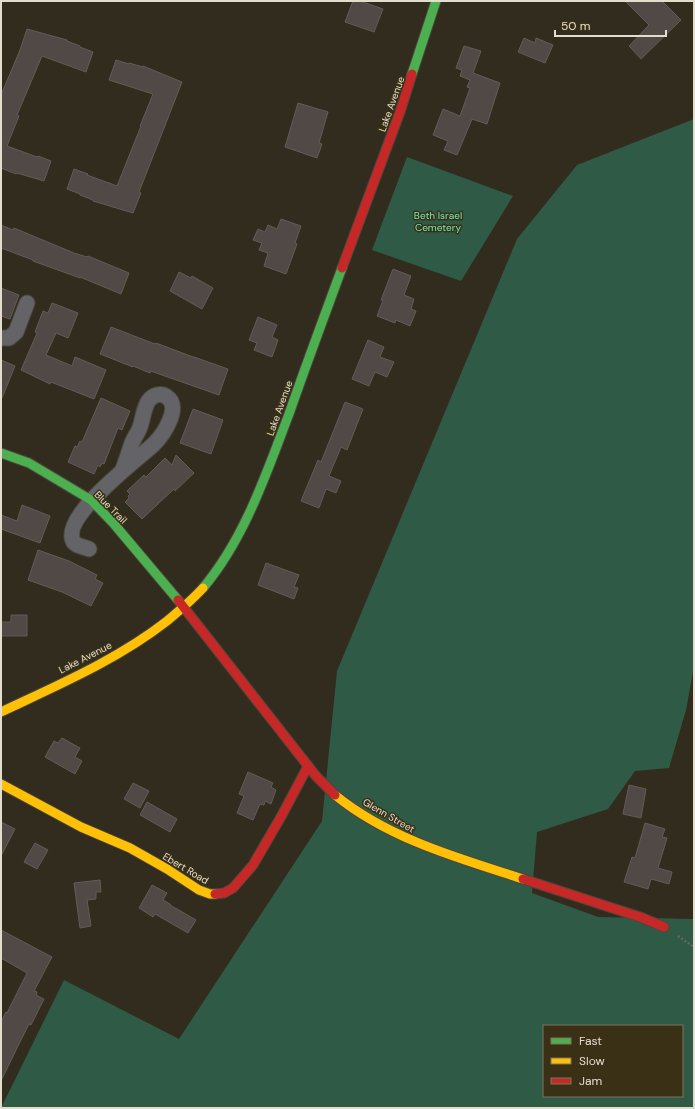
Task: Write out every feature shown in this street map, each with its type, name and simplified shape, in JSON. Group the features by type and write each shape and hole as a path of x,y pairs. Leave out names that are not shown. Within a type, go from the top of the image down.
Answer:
{"street":[{"name":"Lake Avenue","path":"1,712 110,658 159,627 200,591 228,552 247,516 265,476 400,112 436,1"},
{"path":"1,338 9,338 16,332 27,303"},
{"path":"89,549 74,543 72,536 75,522 91,500 123,469 153,444 164,430 173,412 173,403 167,396 154,396 148,402 123,469"},
{"name":"Blue Trail","path":"1,453 28,463 91,500 114,524 183,606"},
{"name":"Glenn Street","path":"183,606 308,766 324,784 363,814 413,841 442,853 643,918 664,927"},
{"name":"Ebert Road","path":"1,784 81,828 130,848 167,869 199,890 210,894 224,893 233,888 254,865 308,766"}],"green space":[{"path":"694,119 694,666 686,710 669,768 635,771 608,809 537,832 532,893 598,917 694,919 694,1108 1,1108 64,980 179,1039 322,821 337,671 517,239 577,165"},
{"name":"Beth Israel Cemetery","path":"407,157 513,196 461,281 372,250"}],"building":[{"path":"353,1 360,1 383,9 374,32 345,22"},
{"path":"625,1 662,1 681,20 641,59 629,46 649,25"},
{"path":"27,29 67,40 93,52 86,72 42,56 17,115 19,116 7,146 51,161 44,181 17,173 16,174 1,168 1,95"},
{"path":"524,38 535,43 536,38 553,45 545,63 518,52"},
{"path":"464,46 481,51 473,73 500,83 487,124 472,119 457,155 444,150 448,141 433,135 443,109 460,116 470,88 467,87 470,80 460,76 462,70 456,68"},
{"path":"116,60 143,66 182,82 139,192 141,193 133,213 93,201 67,189 74,169 117,186 141,126 153,94 109,80"},
{"path":"298,103 328,112 319,143 322,144 317,158 285,147"},
{"path":"281,219 301,226 295,243 297,244 286,274 264,266 268,253 259,250 262,243 253,240 258,229 265,232 268,225 277,229"},
{"path":"1,225 13,230 14,228 74,253 88,256 129,273 121,294 1,248"},
{"path":"393,269 411,276 404,295 414,299 411,309 416,311 410,326 396,320 395,323 377,316 383,300 381,300"},
{"path":"179,272 191,278 192,276 213,288 202,309 170,291"},
{"path":"1,288 19,295 10,319 1,316"},
{"path":"52,303 78,313 68,338 56,333 46,355 72,366 75,357 106,370 94,399 51,382 50,384 21,370 37,333 35,332 43,311 48,313"},
{"path":"258,317 277,325 272,337 278,340 272,357 254,350 257,343 249,340"},
{"path":"111,327 228,369 219,395 151,371 150,373 100,354"},
{"path":"368,340 384,347 380,357 394,362 387,377 375,372 369,386 352,379"},
{"path":"1,360 15,366 2,398 1,398"},
{"path":"101,398 130,411 122,430 118,428 104,464 102,463 100,467 98,465 94,474 68,462 75,446 77,447 80,441 82,442"},
{"path":"345,402 363,409 347,450 341,447 329,476 341,481 336,493 326,489 319,508 301,501 318,460 321,462"},
{"path":"193,409 223,420 211,454 180,443"},
{"path":"176,455 194,473 175,491 174,489 142,519 125,502 129,498 128,496 130,494 127,491 144,475 146,477 165,458 172,465"},
{"path":"22,505 50,516 40,543 1,529 1,515 17,521"},
{"path":"38,550 69,561 97,575 95,579 103,583 91,606 62,592 28,580"},
{"path":"266,563 299,575 294,587 298,588 294,599 258,585"},
{"path":"11,615 27,615 27,636 1,636 1,622 11,622"},
{"path":"62,738 80,748 75,757 82,761 75,774 45,757 54,741 58,743"},
{"path":"248,772 273,783 271,787 276,790 271,804 265,801 264,805 260,804 253,820 237,813 244,796 239,794"},
{"path":"133,783 149,791 140,808 124,799"},
{"path":"629,785 646,789 641,818 623,814"},
{"path":"147,802 177,819 170,832 140,815"},
{"path":"1,822 15,829 1,856"},
{"path":"645,823 665,829 662,837 667,838 658,868 672,872 669,884 651,879 648,889 624,882 632,857 635,858"},
{"path":"35,843 48,850 37,869 24,862"},
{"path":"100,880 101,892 96,892 96,899 87,900 91,926 80,928 74,883"},
{"path":"152,885 167,893 163,900 196,920 188,933 155,914 153,917 139,908"},
{"path":"1,930 52,957 34,991 37,992 36,995 44,999 31,1025 29,1024 1,1081 1,1022 27,973 1,958"}],"traffic: fast":[{"path":"412,74 436,1"},
{"path":"203,588 218,569 243,527 263,482 342,268"},
{"path":"1,453 29,463 91,500 114,524 178,600"}],"traffic: slow":[{"path":"1,712 87,671 128,648 167,621 203,588"},
{"path":"1,784 81,827 130,848 167,869 199,890 210,894 215,894"},
{"path":"335,795 378,824 425,846 523,879"}],"traffic: jam":[{"path":"342,268 400,112 412,74"},
{"path":"178,600 316,776 335,795"},
{"path":"215,894 224,893 233,888 253,865 308,766"},
{"path":"523,879 643,918 664,927"}]}
